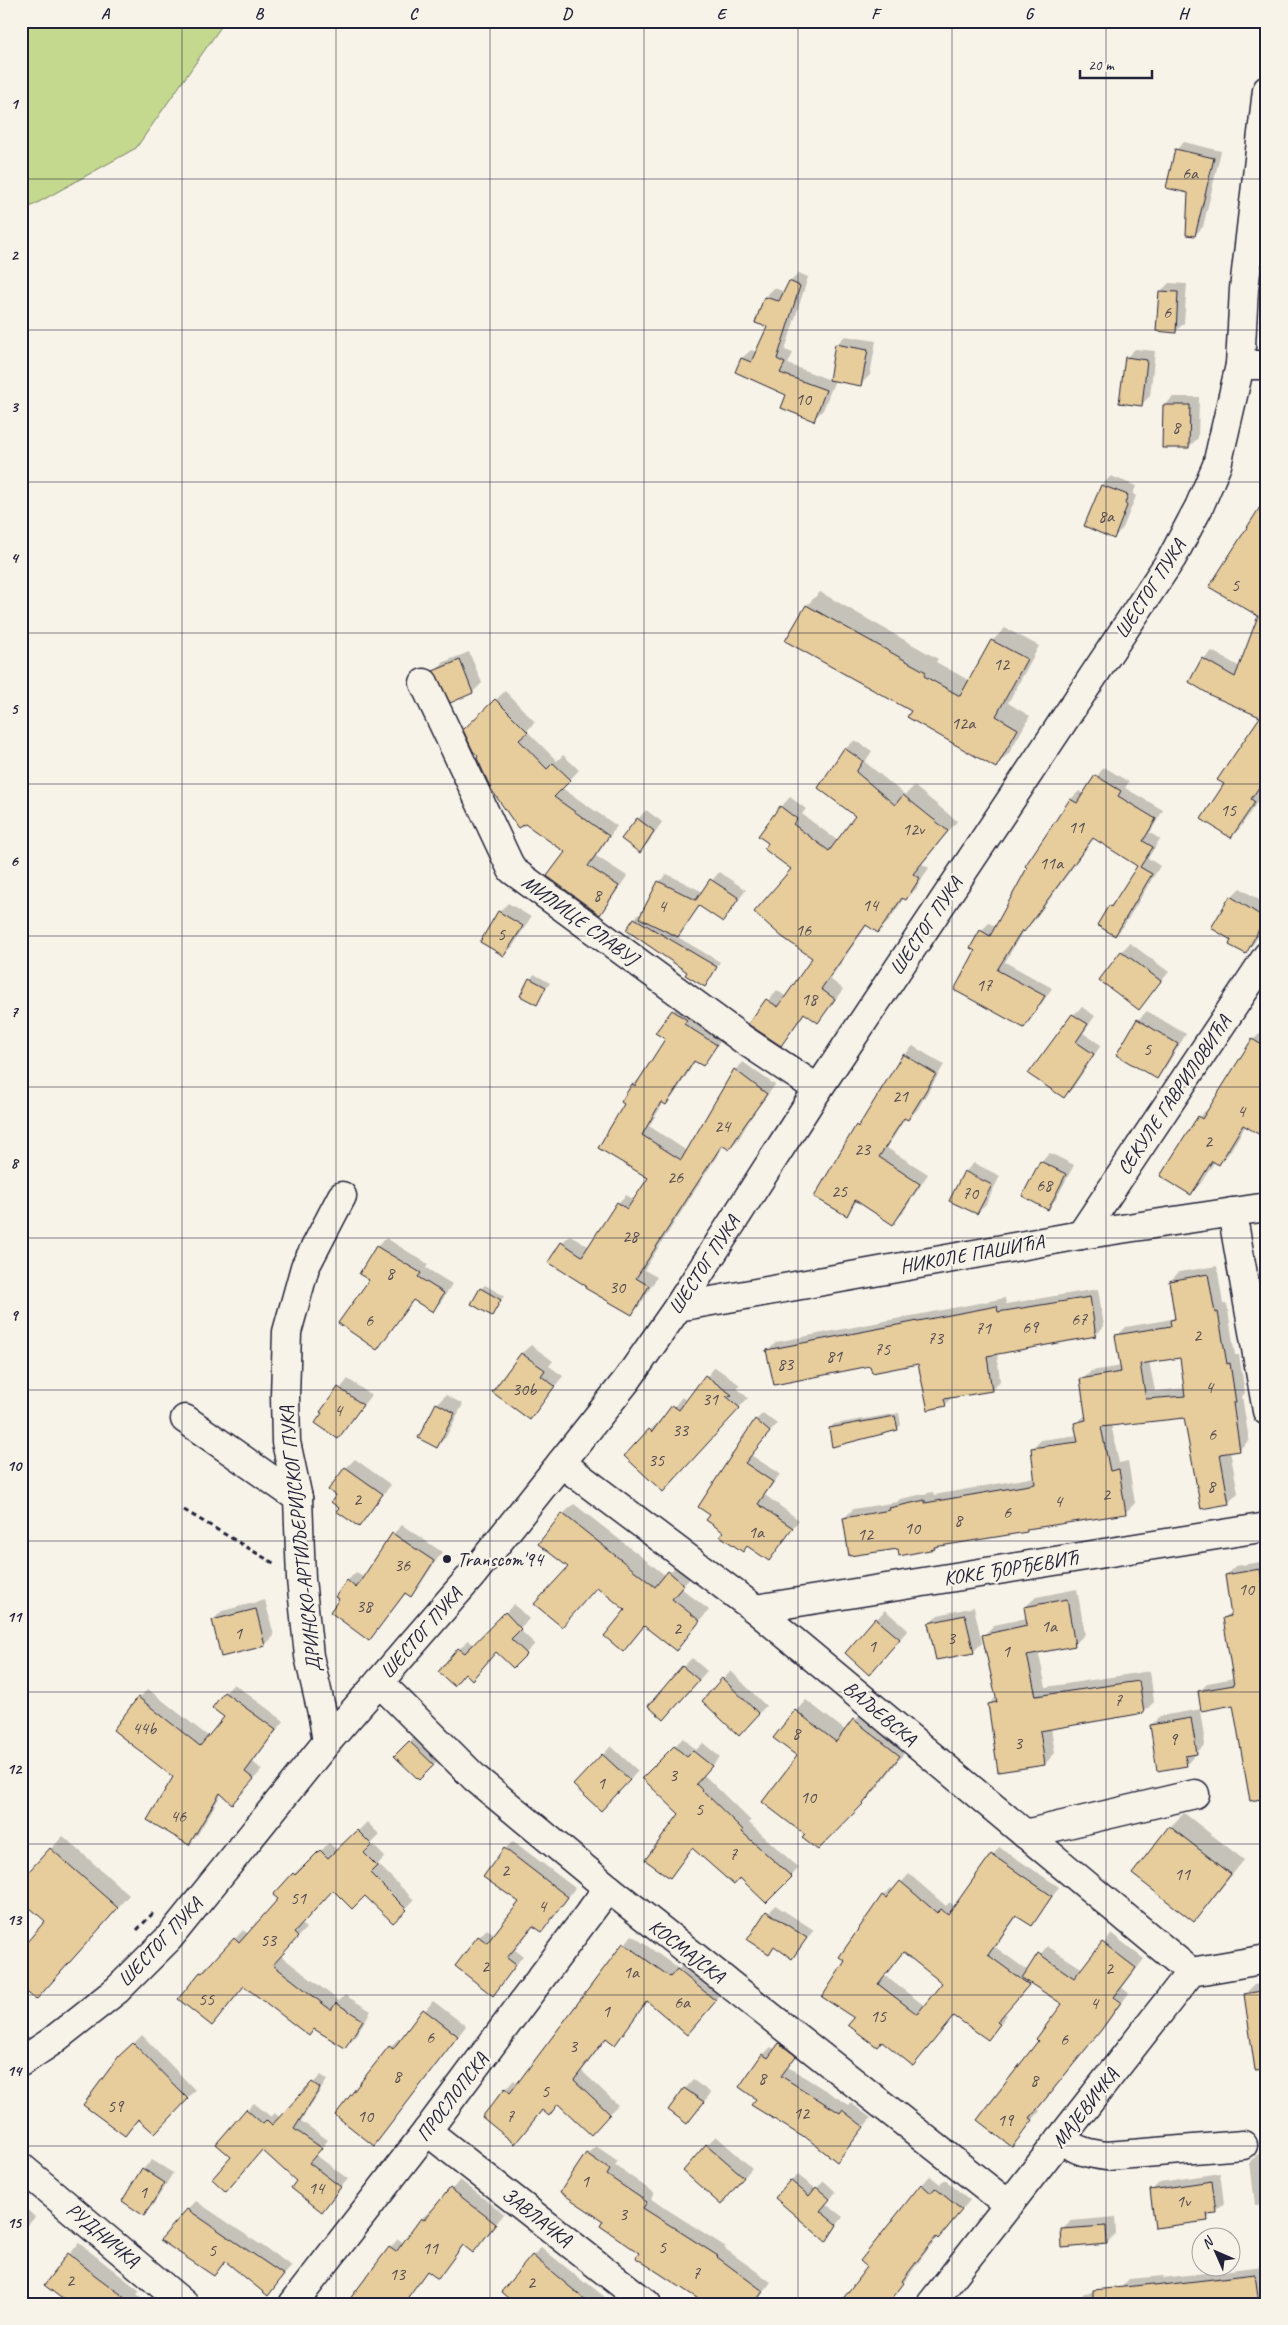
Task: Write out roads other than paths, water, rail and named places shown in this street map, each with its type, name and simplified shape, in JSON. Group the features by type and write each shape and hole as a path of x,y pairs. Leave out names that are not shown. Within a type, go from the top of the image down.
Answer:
{"street":[{"name":"ШЕСТОГ ПУКА","path":"21,2062 51,2042 116,1990 169,1938 327,1742 472,1575 627,1380 678,1307 818,1089 1172,558 1200,507 1216,465 1240,365 1244,288 1267,90"},
{"path":"1240,365 1267,365"},
{"name":"МИЛИЦЕ СЛАВУЈ","path":"424,683 512,870 744,1040 818,1089"},
{"name":"СЕКУЛЕ ГАВРИЛОВИЋА","path":"1081,1235 1267,956"},
{"name":"ДРИНСКО-АРТИЉЕРИЈСКОГ ПУКА","path":"327,1742 309,1656 302,1579 298,1498 286,1442 285,1396 287,1332 305,1267 342,1196"},
{"name":"НИКОЛЕ ПАШИЋА","path":"678,1307 1081,1235 1267,1207"},
{"path":"1232,1212 1267,1411"},
{"path":"186,1419 298,1498"},
{"name":"ВАЉЕВСКА","path":"561,1463 756,1609 1191,1972"},
{"name":"КОКЕ ЂОРЂЕВИЋ","path":"756,1609 1267,1527"},
{"name":"КОСМАЈСКА","path":"379,1682 475,1778 608,1888 1009,2205"},
{"path":"1025,1834 1195,1794"},
{"name":"ПРОСЛОПСКА","path":"293,2304 427,2131 608,1888"},
{"path":"1191,1972 1267,1959"},
{"name":"МАЈЕВИЧКА","path":"931,2304 1191,1972"},
{"name":"ЗАВЛАЧКА","path":"427,2131 647,2304"},
{"path":"1060,2139 1076,2150 1089,2155 1107,2156 1244,2145"},
{"name":"РУДНИЧКА","path":"21,2167 184,2304"}],"place":[{"name":"Transcom'94","path":"447,1559"}]}
